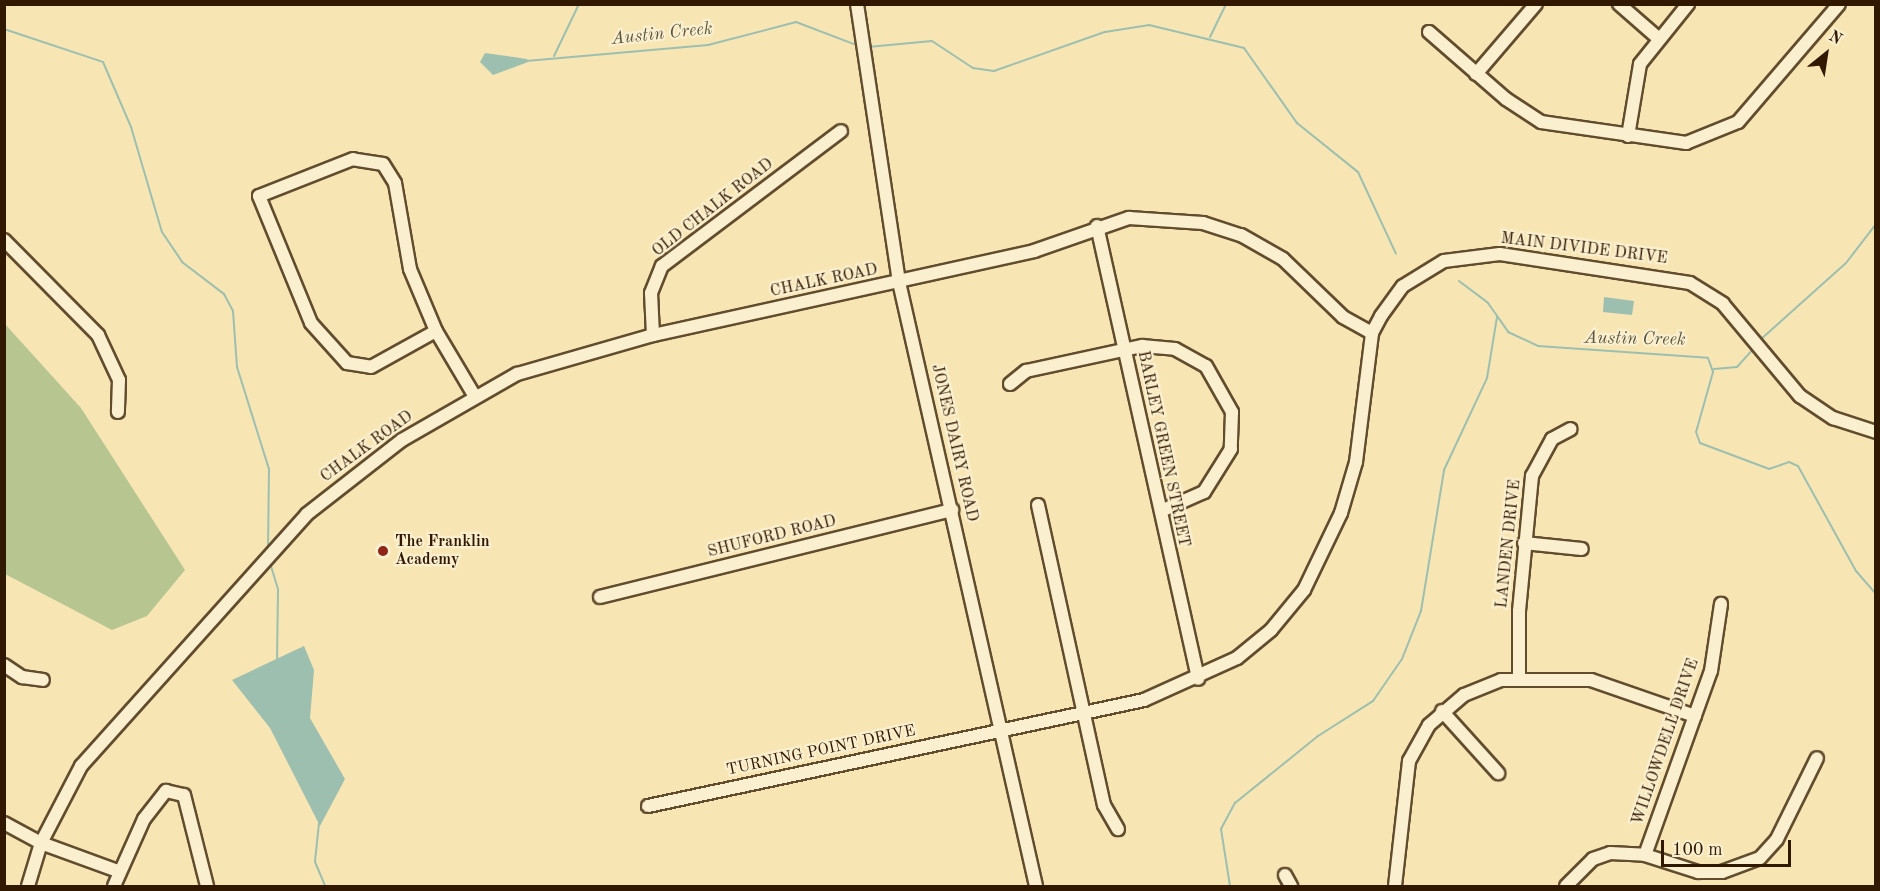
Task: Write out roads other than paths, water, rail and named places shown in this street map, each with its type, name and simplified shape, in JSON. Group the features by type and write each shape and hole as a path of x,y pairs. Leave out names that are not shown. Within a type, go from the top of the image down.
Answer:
{"street":[{"name":"JONES DAIRY ROAD","path":"857,4 899,282 1036,886"},
{"path":"1476,74 1536,4"},
{"path":"1619,4 1658,38"},
{"path":"1628,136 1635,79 1658,38 1688,4"},
{"path":"1429,32 1476,74 1541,122 1686,143 1725,130 1839,4"},
{"name":"OLD CHALK ROAD","path":"653,335 651,293 662,266 841,131"},
{"path":"436,331 371,367 347,363 311,323 259,196 353,159 383,164 394,183 410,269 436,331 474,395"},
{"name":"CHALK ROAD","path":"28,886 41,843 81,766 301,521 372,459 474,395 544,364 653,335 1034,251 1097,226 1161,217 1241,235 1283,259 1343,317 1372,333"},
{"name":"BARLEY GREEN STREET","path":"1097,226 1198,679"},
{"path":"4,240 98,335 119,380 118,412"},
{"name":"MAIN DIVIDE DRIVE","path":"1000,729 1144,700 1198,679 1271,630 1322,559 1356,462 1372,333 1392,298 1410,281 1444,261 1473,255 1673,277 1723,304 1782,378 1818,410 1875,432"},
{"path":"1010,384 1026,371 1124,349 1157,346 1191,356 1215,376 1232,412 1231,449 1217,478 1189,501 1161,511"},
{"name":"LANDEN DRIVE","path":"1519,679 1524,543 1536,467 1552,439 1571,429"},
{"path":"1038,505 1104,805 1118,829"},
{"name":"SHUFORD ROAD","path":"600,597 952,510"},
{"path":"1524,543 1582,549"},
{"name":"WILLOWDELL DRIVE","path":"1645,855 1711,671 1721,604"},
{"path":"4,665 22,677 43,680"},
{"path":"1395,886 1404,776 1418,742 1442,711 1475,690 1519,679 1610,683 1695,716"},
{"path":"1442,711 1498,773"},
{"name":"TURNING POINT DRIVE","path":"648,806 1000,729"},
{"path":"1566,886 1593,859 1625,851 1698,872 1722,872 1760,858 1777,839 1817,758"},
{"path":"114,886 118,871 154,805 166,791 184,795 207,886"},
{"path":"4,823 41,843 118,871"},
{"path":"1285,875 1291,886"}],"waterway":[{"path":"554,56 579,4"},
{"path":"1210,37 1226,4"},
{"name":"Austin Creek","path":"526,61 708,45 796,22 859,46"},
{"name":"Austin Creek","path":"868,47 932,41 973,68 994,71 1105,32 1149,25 1244,48 1297,123 1358,172 1396,254"},
{"path":"4,29 103,62 131,127 162,232 182,262 224,294 233,311 237,367 269,469 268,549"},
{"path":"1760,340 1846,263 1876,224"},
{"name":"Austin Creek","path":"1459,281 1488,303 1508,332 1538,346 1708,358 1713,372 1696,432 1700,443 1769,469 1789,462 1798,466 1856,571 1876,594"},
{"path":"1230,886 1221,829 1235,803 1318,736 1373,701 1402,659 1421,611 1444,470 1487,378 1497,317"},
{"path":"1714,369 1737,367 1753,349"},
{"path":"270,563 278,590 277,661"},
{"path":"319,823 315,862 325,886"}],"place":[{"name":"The Franklin Academy","path":"383,551"}]}
